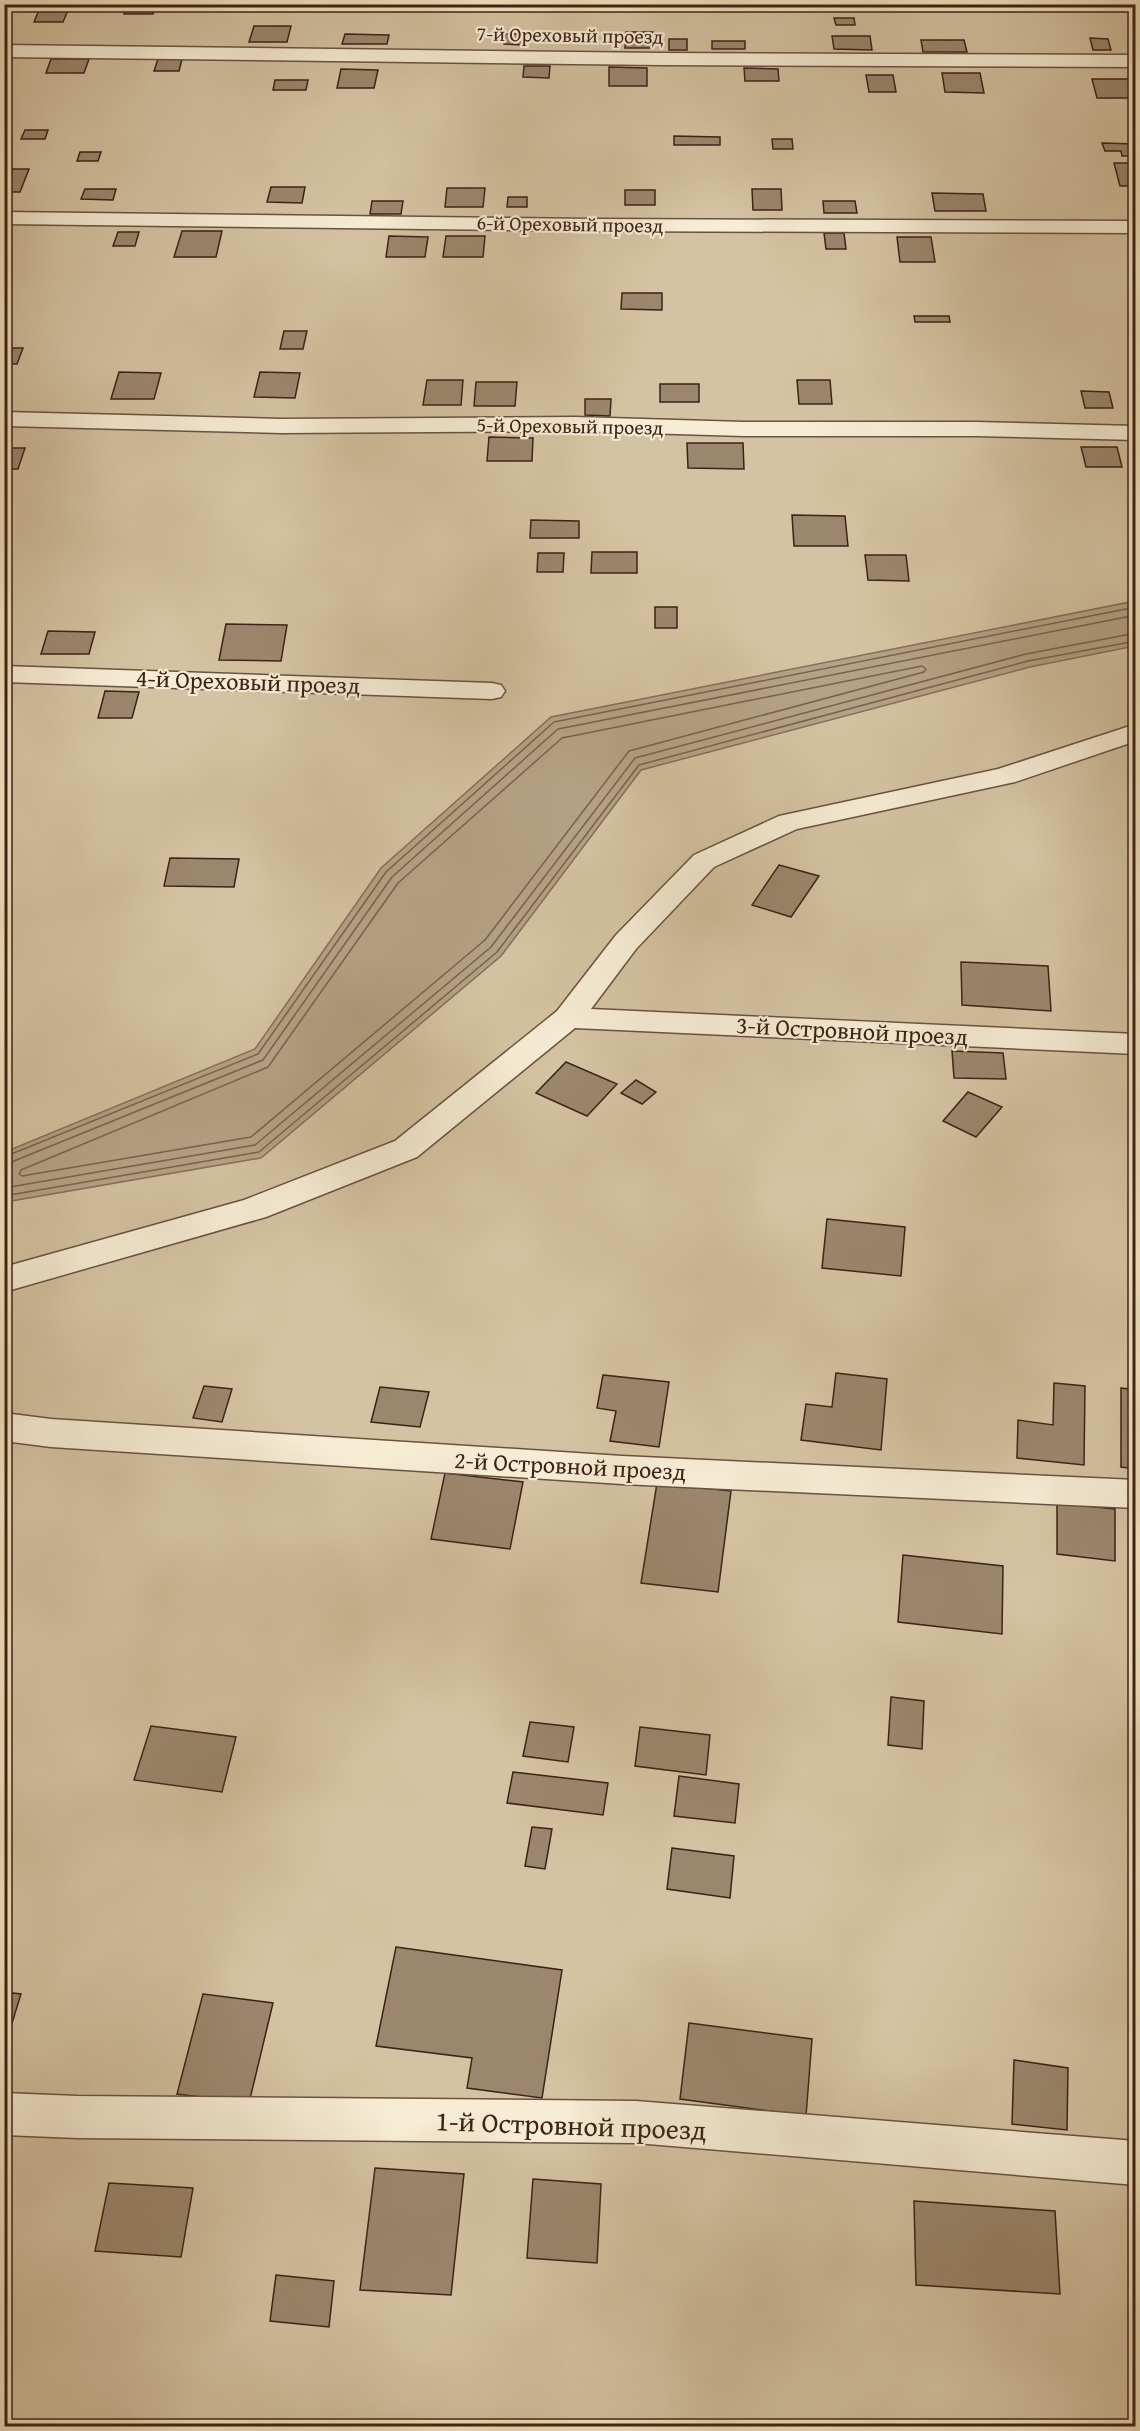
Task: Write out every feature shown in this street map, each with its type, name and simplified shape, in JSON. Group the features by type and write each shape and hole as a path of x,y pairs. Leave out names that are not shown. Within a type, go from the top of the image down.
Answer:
{"street":[{"name":"7-й Ореховый проезд","path":"4,51 650,59 1136,61"},
{"name":"6-й Ореховый проезд","path":"4,218 594,225 1136,227"},
{"name":"5-й Ореховый проезд","path":"4,419 281,426 575,424 744,429 976,429 1136,433"},
{"name":"4-й Ореховый проезд","path":"4,674 492,691"},
{"path":"4,1280 254,1209 406,1149 568,1018 626,942 704,861 789,822 1005,776 1136,732"},
{"name":"3-й Островной проезд","path":"568,1018 1136,1044"},
{"name":"2-й Островной проезд","path":"4,1427 51,1433 622,1470 1136,1494"},
{"name":"1-й Островной проезд","path":"4,2114 77,2117 636,2122 1136,2163"}],"shaded area":[{"path":"5,5 1135,5 1135,2426 5,2426"}],"water":[{"path":"1135,601 1135,646 1030,667 641,770 501,956 261,1158 5,1202 5,1152 255,1049 381,868 551,717"}],"building":[{"path":"127,4 156,4 153,14 124,14"},
{"path":"39,10 68,10 63,22 34,22"},
{"path":"834,18 854,18 855,25 836,25"},
{"path":"254,26 291,26 287,42 249,42"},
{"path":"626,32 653,32 652,48 625,48"},
{"path":"345,34 389,35 387,44 342,44"},
{"path":"505,34 523,34 522,45 504,44"},
{"path":"832,36 870,36 872,50 834,49"},
{"path":"1090,38 1108,39 1111,50 1093,50"},
{"path":"669,39 687,39 687,50 669,50"},
{"path":"921,40 964,40 967,52 923,52"},
{"path":"712,41 745,41 745,49 712,49"},
{"path":"51,59 89,59 84,73 46,73"},
{"path":"158,59 182,59 179,71 154,71"},
{"path":"524,66 550,66 549,78 523,77"},
{"path":"609,67 647,68 647,86 609,86"},
{"path":"744,68 778,69 779,81 745,81"},
{"path":"341,69 378,70 374,88 337,88"},
{"path":"942,73 980,73 984,93 945,92"},
{"path":"866,75 893,75 896,92 869,92"},
{"path":"1092,79 1130,79 1135,98 1097,98"},
{"path":"275,80 308,80 306,90 273,90"},
{"path":"25,130 48,130 45,139 21,139"},
{"path":"674,136 720,137 720,145 674,145"},
{"path":"772,139 792,139 793,149 773,149"},
{"path":"1102,143 1136,144 1136,186 1120,186 1114,163 1132,163 1130,156 1122,156 1121,151 1105,151"},
{"path":"80,152 101,152 98,161 77,161"},
{"path":"4,169 29,169 20,192 4,192"},
{"path":"271,187 305,187 302,203 267,202"},
{"path":"447,188 485,188 483,207 445,207"},
{"path":"85,189 116,189 113,200 81,199"},
{"path":"752,189 781,189 782,210 753,210"},
{"path":"625,190 655,190 655,205 625,205"},
{"path":"932,193 983,194 986,211 935,211"},
{"path":"508,197 527,197 527,207 507,207"},
{"path":"372,201 403,201 401,214 370,214"},
{"path":"823,201 855,201 857,213 824,213"},
{"path":"182,231 222,231 216,257 174,257"},
{"path":"118,232 139,232 135,246 113,246"},
{"path":"824,233 844,233 846,249 826,249"},
{"path":"389,236 428,237 425,257 386,257"},
{"path":"446,236 485,236 483,257 443,257"},
{"path":"897,237 931,237 935,262 900,262"},
{"path":"622,293 662,293 662,310 621,309"},
{"path":"914,316 949,316 950,322 915,322"},
{"path":"284,331 307,331 303,349 280,349"},
{"path":"4,348 23,348 17,364 4,364"},
{"path":"119,372 161,373 154,399 111,399"},
{"path":"260,372 300,373 295,398 254,397"},
{"path":"427,380 463,380 461,405 423,405"},
{"path":"797,380 830,380 832,404 799,404"},
{"path":"476,382 517,382 515,406 474,406"},
{"path":"660,384 699,384 699,402 660,402"},
{"path":"1081,391 1109,392 1113,408 1085,408"},
{"path":"585,399 611,399 610,416 585,415"},
{"path":"489,437 533,438 532,461 487,461"},
{"path":"687,443 743,443 744,469 688,468"},
{"path":"1081,447 1117,447 1122,467 1086,467"},
{"path":"4,448 25,448 18,469 4,469"},
{"path":"792,515 845,516 848,546 794,546"},
{"path":"531,520 579,521 579,538 530,538"},
{"path":"592,552 637,552 637,573 591,573"},
{"path":"538,553 564,553 563,572 537,572"},
{"path":"865,555 906,555 909,581 868,580"},
{"path":"655,607 677,607 677,628 655,628"},
{"path":"226,624 287,625 281,661 219,660"},
{"path":"48,631 95,632 89,654 41,654"},
{"path":"105,691 139,692 132,718 98,718"},
{"path":"170,858 239,859 234,887 164,886"},
{"path":"779,865 819,876 791,917 752,905"},
{"path":"961,962 1048,966 1051,1011 962,1005"},
{"path":"952,1051 1003,1053 1006,1079 954,1078"},
{"path":"566,1062 617,1084 587,1116 536,1093"},
{"path":"636,1080 656,1092 642,1104 621,1093"},
{"path":"968,1092 1002,1107 976,1137 943,1121"},
{"path":"827,1219 905,1227 901,1276 822,1268"},
{"path":"836,1373 887,1379 881,1450 801,1440 806,1404 832,1407"},
{"path":"603,1375 669,1382 659,1447 610,1441 616,1411 597,1408"},
{"path":"1054,1383 1085,1386 1084,1465 1017,1458 1018,1420 1053,1425"},
{"path":"204,1386 232,1389 222,1422 193,1418"},
{"path":"380,1387 429,1392 420,1427 371,1422"},
{"path":"1121,1388 1136,1390 1136,1469 1121,1467"},
{"path":"445,1473 523,1482 510,1549 431,1539"},
{"path":"657,1483 731,1491 718,1592 641,1583"},
{"path":"1057,1503 1115,1509 1115,1561 1057,1554"},
{"path":"903,1555 1003,1566 1002,1634 898,1622"},
{"path":"891,1697 924,1701 922,1749 888,1745"},
{"path":"530,1722 574,1727 568,1762 523,1756"},
{"path":"151,1726 236,1737 222,1792 134,1780"},
{"path":"640,1727 710,1735 706,1775 635,1766"},
{"path":"513,1772 608,1783 603,1815 507,1803"},
{"path":"679,1776 739,1784 735,1823 674,1816"},
{"path":"532,1827 552,1829 545,1869 525,1866"},
{"path":"672,1848 734,1856 730,1898 667,1889"},
{"path":"396,1947 562,1970 542,2098 467,2088 472,2058 376,2046"},
{"path":"4,1992 21,1994 4,2049"},
{"path":"203,1994 273,2003 249,2103 177,2094"},
{"path":"689,2023 812,2039 806,2116 680,2099"},
{"path":"1014,2060 1068,2068 1067,2130 1012,2124"},
{"path":"375,2168 464,2174 451,2295 360,2290"},
{"path":"533,2179 601,2184 597,2263 527,2258"},
{"path":"109,2183 193,2188 181,2257 95,2251"},
{"path":"914,2201 1055,2211 1060,2294 916,2285"},
{"path":"276,2275 334,2281 329,2327 270,2321"}]}
